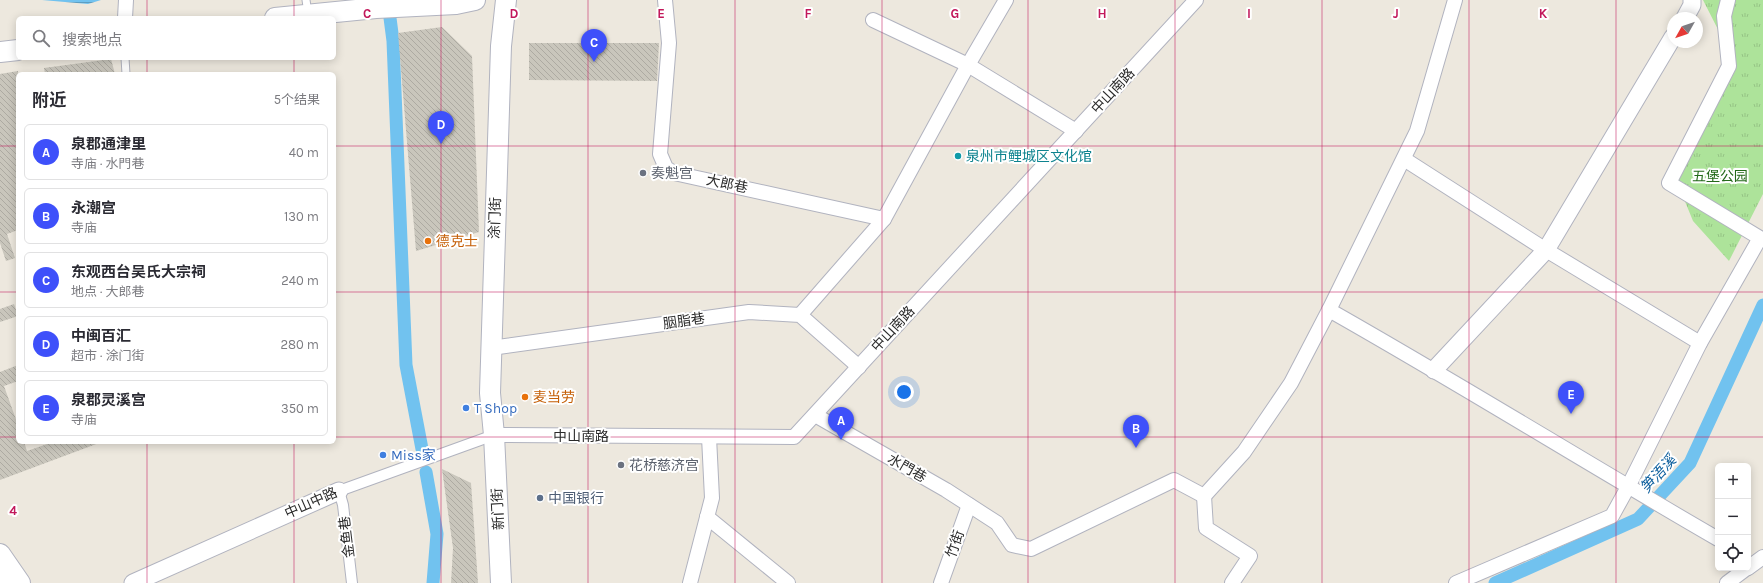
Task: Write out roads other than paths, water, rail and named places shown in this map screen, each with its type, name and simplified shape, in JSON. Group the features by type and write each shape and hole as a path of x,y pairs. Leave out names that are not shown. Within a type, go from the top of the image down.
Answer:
{"main road":[{"path":"281,16 307,7 376,4 456,4 475,0"},
{"name":"涂门街","path":"494,435 490,393 491,348 501,46 506,0"},
{"path":"0,52 16,50"},
{"name":"新门街","path":"494,435 501,583"},
{"path":"0,554 20,583"}],"street":[{"path":"125,16 126,0"},
{"name":"大郎巷","path":"665,0 669,42 660,154 666,168 674,172 884,219"},
{"path":"859,367 800,315 884,219 968,65 1006,0"},
{"name":"中山南路","path":"494,435 794,438 1196,0"},
{"path":"1232,583 1250,556 1206,528 1204,496 1244,452 1291,383 1330,310 1418,131 1455,0"},
{"path":"1688,12 1692,5 1692,0"},
{"path":"1456,583 1612,516 1632,490 1700,343 1760,238 1668,183 1729,66 1724,16 1728,0"},
{"path":"873,20 968,65 1076,131"},
{"path":"1434,370 1546,250 1667,47"},
{"path":"1404,159 1546,250 1700,343"},
{"path":"1330,310 1434,370 1632,490 1715,537"},
{"name":"胭脂巷","path":"491,348 749,312 800,315"},
{"name":"水門巷","path":"815,415 946,490 969,505 997,524 1012,545 1031,549 1174,480 1204,496"},
{"name":"中山中路","path":"133,583 339,491 494,435"},
{"path":"690,583 712,498 709,437"},
{"name":"金鱼巷","path":"339,491 343,505 352,583"},
{"name":"竹街","path":"941,583 969,505"},
{"path":"707,517 788,583"},
{"path":"1751,565 1763,557"},
{"path":"1727,583 1743,571"}],"lane":[{"path":"125,60 126,72"}],"water":[{"path":"42,0 101,0 88,4"}],"waterway":[{"path":"390,18 393,41 406,365 422,449"},
{"name":"笋浯溪","path":"1495,583 1638,519 1690,463 1763,305"},
{"path":"426,472 437,534 433,583"}],"place":[{"name":"东观西台吴氏大宗祠","path":"594,62"},
{"name":"中闽百汇","path":"441,144"},
{"name":"泉州市鲤城区文化馆","path":"958,156"},
{"name":"奏魁宫","path":"643,173"},
{"name":"德克士","path":"428,241"},
{"name":"麦当劳","path":"525,397"},
{"name":"T Shop","path":"466,408"},
{"name":"泉郡灵溪宫","path":"1571,414"},
{"name":"泉郡通津里","path":"841,440"},
{"name":"永潮宫","path":"1136,448"},
{"name":"Miss家","path":"383,455"},
{"name":"花桥慈济宫","path":"621,465"},
{"name":"中国银行","path":"540,498"}],"park label":[{"name":"五堡公园","path":"1720,176"}]}
